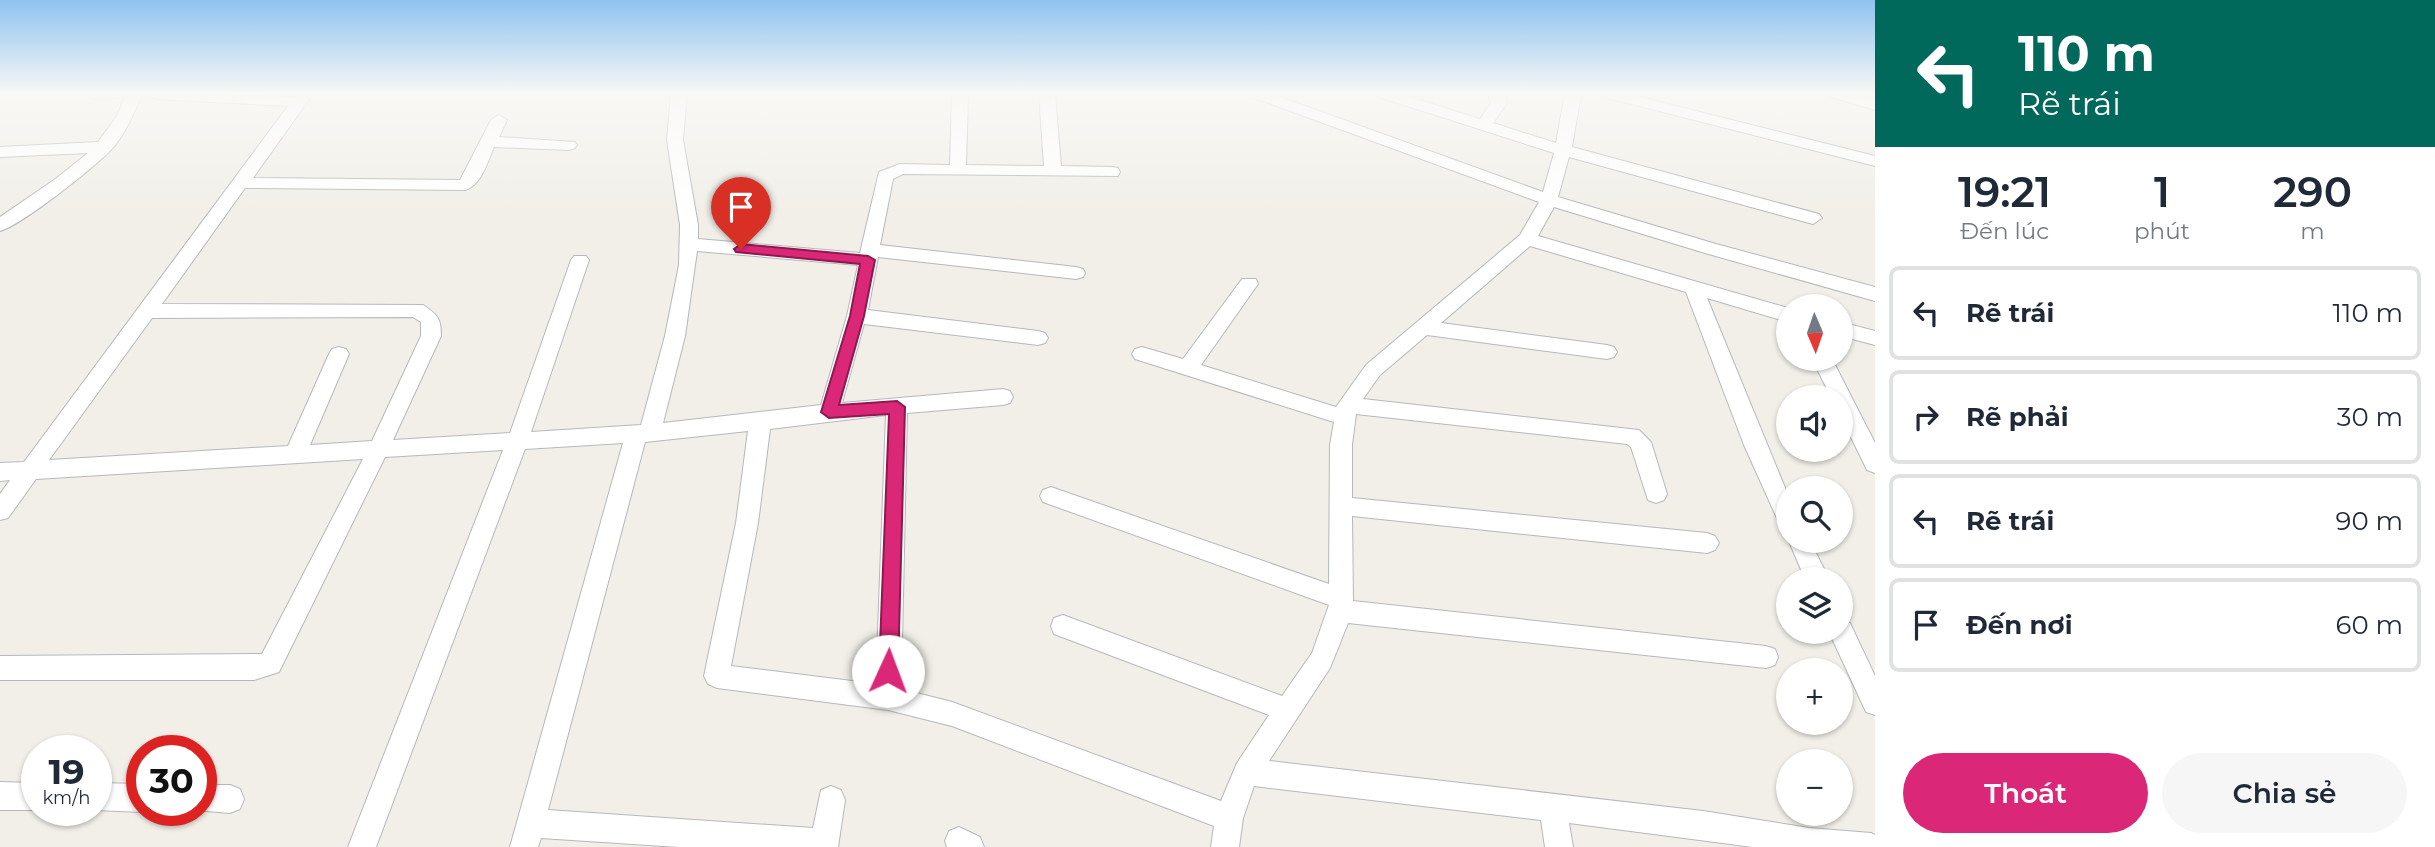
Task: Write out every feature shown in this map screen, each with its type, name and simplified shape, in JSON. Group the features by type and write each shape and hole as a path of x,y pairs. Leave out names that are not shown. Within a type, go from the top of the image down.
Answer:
{"street":[{"path":"0,225 105,147 115,134"},
{"path":"0,512 276,134"},
{"path":"240,183 465,185 492,134"},
{"path":"676,134 690,244 675,336 643,433 528,835 824,845 831,800"},
{"path":"958,170 959,134"},
{"path":"1050,134 1053,171"},
{"path":"1366,134 1549,200 1711,249 1875,294"},
{"path":"1511,134 1813,218"},
{"path":"1225,847 1229,818 1246,772 1321,660 1341,605 1340,445 1345,411 1357,388 1373,370 1527,239 1549,200 1566,134"},
{"path":"1766,134 1875,161"},
{"path":"488,142 569,145"},
{"path":"0,152 105,147"},
{"path":"829,412 857,316 885,176 900,169 1111,172"},
{"path":"1527,239 1776,312"},
{"path":"690,244 869,255 1076,273"},
{"path":"362,847 518,440 580,260"},
{"path":"1188,368 1249,284"},
{"path":"1694,289 1776,491"},
{"path":"0,668 254,668 270,664 379,447 431,336 431,319 416,310 147,312"},
{"path":"857,316 1038,338"},
{"path":"1422,327 1607,352"},
{"path":"1853,332 1875,338"},
{"path":"295,454 339,354"},
{"path":"1142,354 1345,411 1632,436 1640,442 1656,494"},
{"path":"1828,371 1875,464"},
{"path":"0,472 643,433 760,422 829,412 1003,397"},
{"path":"888,698 897,407"},
{"path":"760,422 747,523 717,676 888,698 992,727 1229,818"},
{"path":"1051,496 1341,605 1766,657"},
{"path":"1341,506 1707,543"},
{"path":"1063,626 1287,710"},
{"path":"1847,644 1875,703"},
{"path":"1246,772 1553,808 1707,836 1871,847"},
{"path":"0,796 21,797"},
{"path":"217,799 230,799"},
{"path":"1553,808 1559,847"}],"route":[{"path":"741,249 868,260 857,316 829,412 897,407 888,671"}]}
